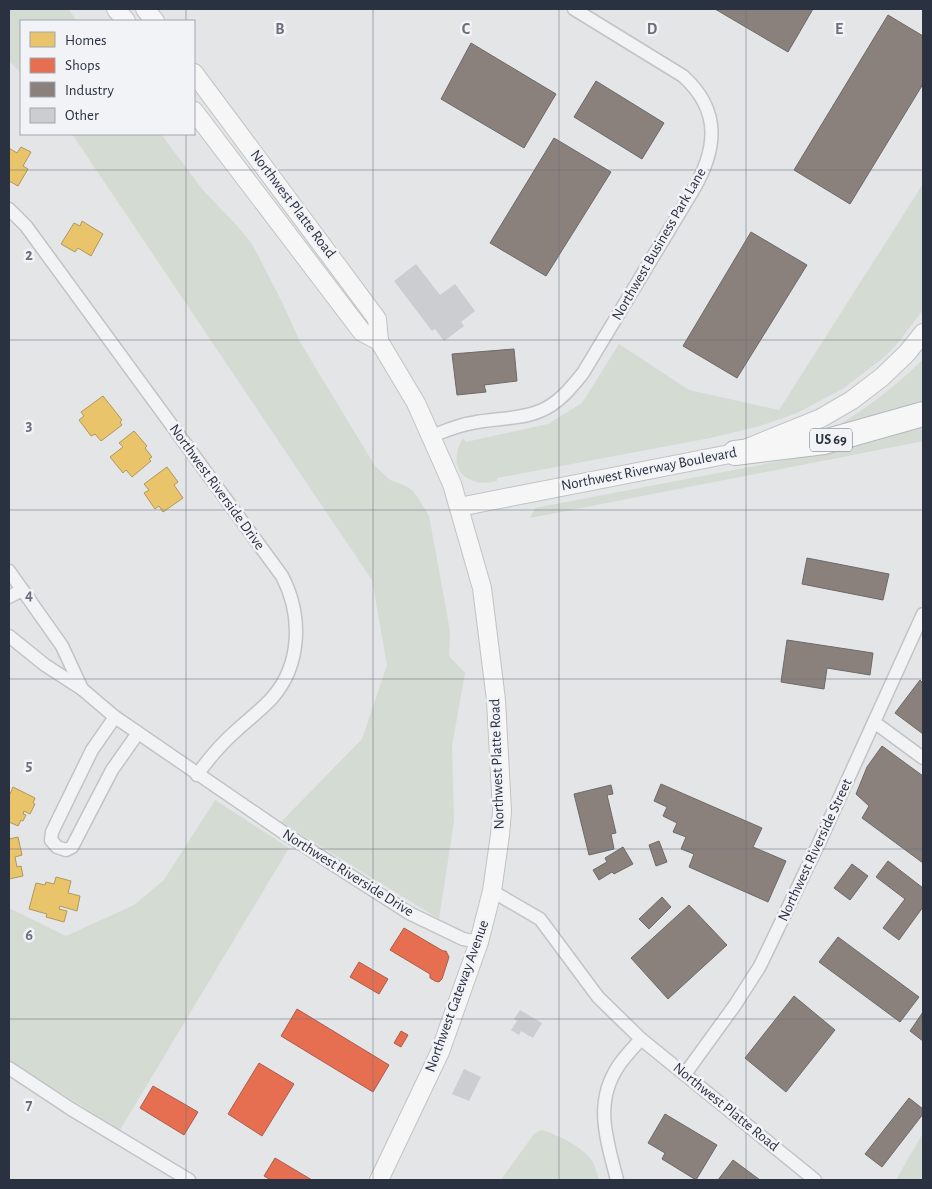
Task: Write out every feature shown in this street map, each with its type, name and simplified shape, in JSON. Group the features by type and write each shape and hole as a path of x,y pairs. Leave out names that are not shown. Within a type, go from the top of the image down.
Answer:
{"highway":[{"name":"US 69","path":"735,453 824,442 923,414"}],"main road":[{"path":"116,9 125,20"},
{"path":"145,9 154,20"},
{"name":"Northwest Platte Road","path":"195,74 378,319 379,341 416,403 452,484 482,588 496,700 502,811 492,891"},
{"name":"Northwest Platte Road","path":"195,112 362,332 379,341"},
{"name":"Northwest Riverway Boulevard","path":"460,507 735,453 821,418 852,400 882,377 907,353 923,333"},
{"name":"Northwest Gateway Avenue","path":"379,1180 440,1052 479,942 492,891"}],"street":[{"name":"Northwest Business Park Lane","path":"432,436 472,422 513,418 540,411 556,401 571,388 583,373 701,176 708,161 712,138 710,121 700,96 690,82 574,9"},
{"name":"Northwest Riverside Drive","path":"9,209 26,226 282,576 290,592 296,624 296,647 291,667 272,698 211,756 198,775"},
{"path":"9,571 62,646 82,689"},
{"path":"9,597 22,590"},
{"name":"Northwest Riverside Street","path":"685,1074 735,1005 760,966 923,614"},
{"name":"Northwest Riverside Drive","path":"9,636 45,665 82,689 115,717 198,775 409,913 463,938 479,942"},
{"path":"115,717 92,750 52,832 50,840 56,847 66,850 72,847 112,770 138,733"},
{"path":"874,722 923,758"},
{"name":"Northwest Platte Road","path":"492,891 540,919 598,997 641,1039 816,1180"},
{"path":"617,1180 603,1111 609,1083 619,1065 641,1039"},
{"path":"9,1068 71,1109 189,1180"}],"shaded area":[{"path":"9,9 68,9 76,20 20,20 20,72 9,61"},
{"path":"73,135 162,135 202,189 252,244 300,342 375,466 390,480 413,491 429,516 450,632 449,656 465,673 452,746 454,821 439,919 281,822 362,739 387,665 372,580"},
{"path":"923,184 923,310 897,344 883,358 844,388 797,413 760,426 710,438 497,478 497,481 487,483 480,483 469,479 460,471 457,465 457,452 463,438 466,442 548,424 582,403 619,344 689,390 779,410"},
{"path":"923,359 923,407 835,427 881,396"},
{"path":"923,423 923,441 919,442 530,518 535,508 791,459 841,447"},
{"path":"215,800 289,848 120,1130 9,1060 9,908 66,936 134,905 164,880"},
{"path":"541,1130 567,1141 585,1153 593,1163 599,1180 501,1180 534,1134"},
{"path":"923,1133 922,1180 896,1180"}],"building: Homes":[{"path":"21,147 31,152 23,166 28,169 18,186 9,181 9,148 17,153"},
{"path":"82,221 103,234 91,256 78,248 75,252 61,244 74,223 80,226"},
{"path":"103,396 122,420 120,422 122,425 101,441 95,434 91,436 79,420 84,416 81,412"},
{"path":"134,431 147,446 145,448 152,457 149,459 151,461 132,477 126,470 123,473 110,457 123,447 119,443"},
{"path":"167,467 178,482 174,485 183,498 163,512 159,506 155,509 144,493 149,490 144,484"},
{"path":"13,787 35,798 33,803 35,804 30,814 24,811 23,814 26,815 18,826 9,822 9,793"},
{"path":"18,837 22,855 15,857 17,867 21,866 23,876 9,879 9,839"},
{"path":"56,877 71,881 68,893 80,896 77,911 60,906 59,909 67,911 64,922 46,917 47,914 29,909 36,883 45,885 46,882 54,884"}],"building: Shops":[{"path":"404,928 446,951 449,957 442,979 439,982 430,978 430,974 390,950"},
{"path":"359,962 388,979 379,994 350,977"},
{"path":"297,1009 389,1065 373,1092 281,1036"},
{"path":"401,1031 408,1035 401,1047 394,1043"},
{"path":"259,1063 294,1084 262,1136 228,1114"},
{"path":"153,1086 198,1112 184,1135 140,1108"},
{"path":"275,1158 312,1180 271,1180 264,1176"}],"building: Industry":[{"path":"715,9 813,9 788,52"},
{"path":"888,15 923,36 923,84 850,204 794,170"},
{"path":"471,43 556,94 524,148 441,99"},
{"path":"596,81 664,123 642,159 574,117"},
{"path":"554,138 611,172 546,276 490,243"},
{"path":"751,232 807,265 737,378 683,346"},
{"path":"514,349 517,381 484,385 486,392 457,395 452,354"},
{"path":"807,558 889,574 883,600 802,584"},
{"path":"787,640 873,653 870,675 827,668 824,689 781,682"},
{"path":"920,680 923,683 923,734 895,713"},
{"path":"882,746 923,776 923,863 862,818 869,806 856,794 867,767"},
{"path":"661,784 762,828 753,847 786,861 768,902 689,867 694,854 681,849 686,837 673,832 677,823 663,816 667,807 654,801"},
{"path":"611,785 613,794 607,795 616,833 611,834 614,849 589,855 574,794"},
{"path":"659,841 667,862 656,866 649,845"},
{"path":"623,847 633,864 614,874 612,872 599,880 593,870 607,862 605,858"},
{"path":"888,861 923,888 923,907 899,940 883,928 905,899 876,877"},
{"path":"852,864 868,876 850,900 834,888"},
{"path":"662,897 671,907 649,929 639,919"},
{"path":"689,905 727,945 668,999 631,958"},
{"path":"838,937 919,997 900,1022 819,962"},
{"path":"794,996 835,1030 786,1092 745,1058"},
{"path":"923,1012 923,1041 910,1031"},
{"path":"909,1098 923,1109 923,1114 882,1167 865,1154"},
{"path":"665,1114 717,1145 696,1180 662,1159 665,1153 648,1143"},
{"path":"733,1160 760,1180 718,1180"}],"building: Other":[{"path":"416,264 440,295 455,284 475,311 461,322 464,326 444,341 435,329 432,331 394,281"},
{"path":"520,1010 542,1023 533,1038 521,1031 519,1035 511,1030 517,1021 514,1019"},
{"path":"464,1069 481,1077 469,1101 452,1094"}]}
